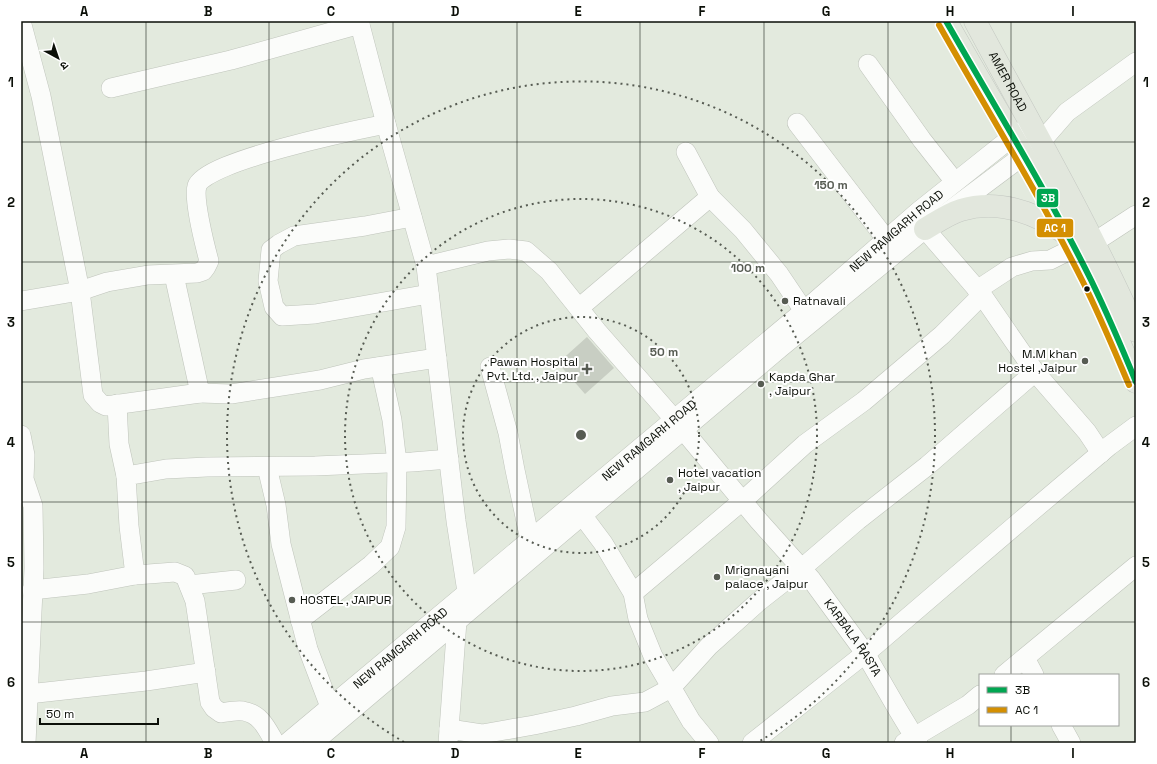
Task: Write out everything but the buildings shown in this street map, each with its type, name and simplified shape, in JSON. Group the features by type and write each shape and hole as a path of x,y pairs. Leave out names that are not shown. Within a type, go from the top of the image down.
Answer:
{"main road":[{"name":"AMER ROAD","path":"946,21 1017,146"},
{"name":"AMER ROAD","path":"975,21 1035,134 1078,242"},
{"path":"1017,146 1078,242 1131,308 1136,331"},
{"path":"926,229 960,210 985,207 1024,211 1050,223 1078,242 1136,382"}],"street":[{"path":"21,21 41,96 80,291 93,395 100,403 106,406 200,393 238,393 320,380 378,367 437,358"},
{"path":"111,88 231,60 359,23 426,266 456,521 467,592 457,621 448,736 482,734 576,716 612,706 645,702 671,688 709,646 758,602 927,466 1035,372"},
{"name":"NEW RAMGARH ROAD","path":"313,743 582,515 678,425 804,311 955,182 1017,146 1136,62"},
{"path":"868,64 922,140 955,182"},
{"path":"797,123 886,240"},
{"path":"21,301 80,291 107,282 148,275 174,275 197,273 202,271 209,261 196,199 197,185 202,178 213,172 260,154 386,124"},
{"name":"NEW RAMGARH ROAD","path":"287,743 530,540 780,348 926,229 1017,146"},
{"path":"686,152 710,197 743,230 779,274 804,311"},
{"path":"579,308 710,197"},
{"path":"633,593 742,501 805,444 864,401 942,335 979,293 1012,267 1032,261 1050,260 1078,242 1136,216"},
{"path":"412,217 365,226 294,236 271,250 268,281 274,307 282,316 314,314 429,294"},
{"path":"926,229 979,293 1035,372 1087,432 1101,453"},
{"name":"KARBALA RASTA","path":"426,266 488,251 509,249 526,251 549,271 606,342 742,501 812,579 865,653 898,710 912,741"},
{"path":"174,275 200,393"},
{"path":"300,620 371,565 390,547 396,527 397,463 392,420 381,370 378,367"},
{"path":"490,367 508,433 530,540"},
{"path":"117,404 119,444 126,476 129,526 135,575"},
{"path":"752,743 865,653 1101,453 1136,426"},
{"path":"21,436 25,455 23,479 33,506 34,568 26,743"},
{"path":"126,476 166,469 397,463 449,459"},
{"path":"267,467 276,505 281,544 300,620 308,648 330,707"},
{"path":"582,515 603,543 633,593 638,618 653,656 691,720 709,743"},
{"path":"1005,674 1136,566"},
{"path":"32,590 88,584 135,575 175,572 185,576 195,601 210,702 214,708 221,713 242,710 256,716 264,722 275,743"},
{"path":"189,585 236,580"},
{"path":"1025,658 1033,674"},
{"path":"28,694 146,681 206,672"},
{"path":"912,741 968,705 979,696"},
{"path":"1062,726 1071,743"}],"transit line":[{"name":"3B","path":"946,21 1039,182 1074,247 1103,305 1136,382"},
{"path":"939,25 1031,184 1066,249 1107,333 1129,385"}],"place":[{"name":"Ratnavali","path":"785,301"},
{"name":"M.M khan Hostel ,Jaipur","path":"1085,361"},
{"name":"Pawan Hospital Pvt. Ltd. , Jaipur","path":"587,369"},
{"name":"Kapda Ghar , Jaipur","path":"761,384"},
{"name":"Hotel vacation , Jaipur","path":"670,480"},
{"name":"Mrignayani palace , Jaipur","path":"717,577"},
{"name":"HOSTEL , JAIPUR","path":"292,600"}]}
